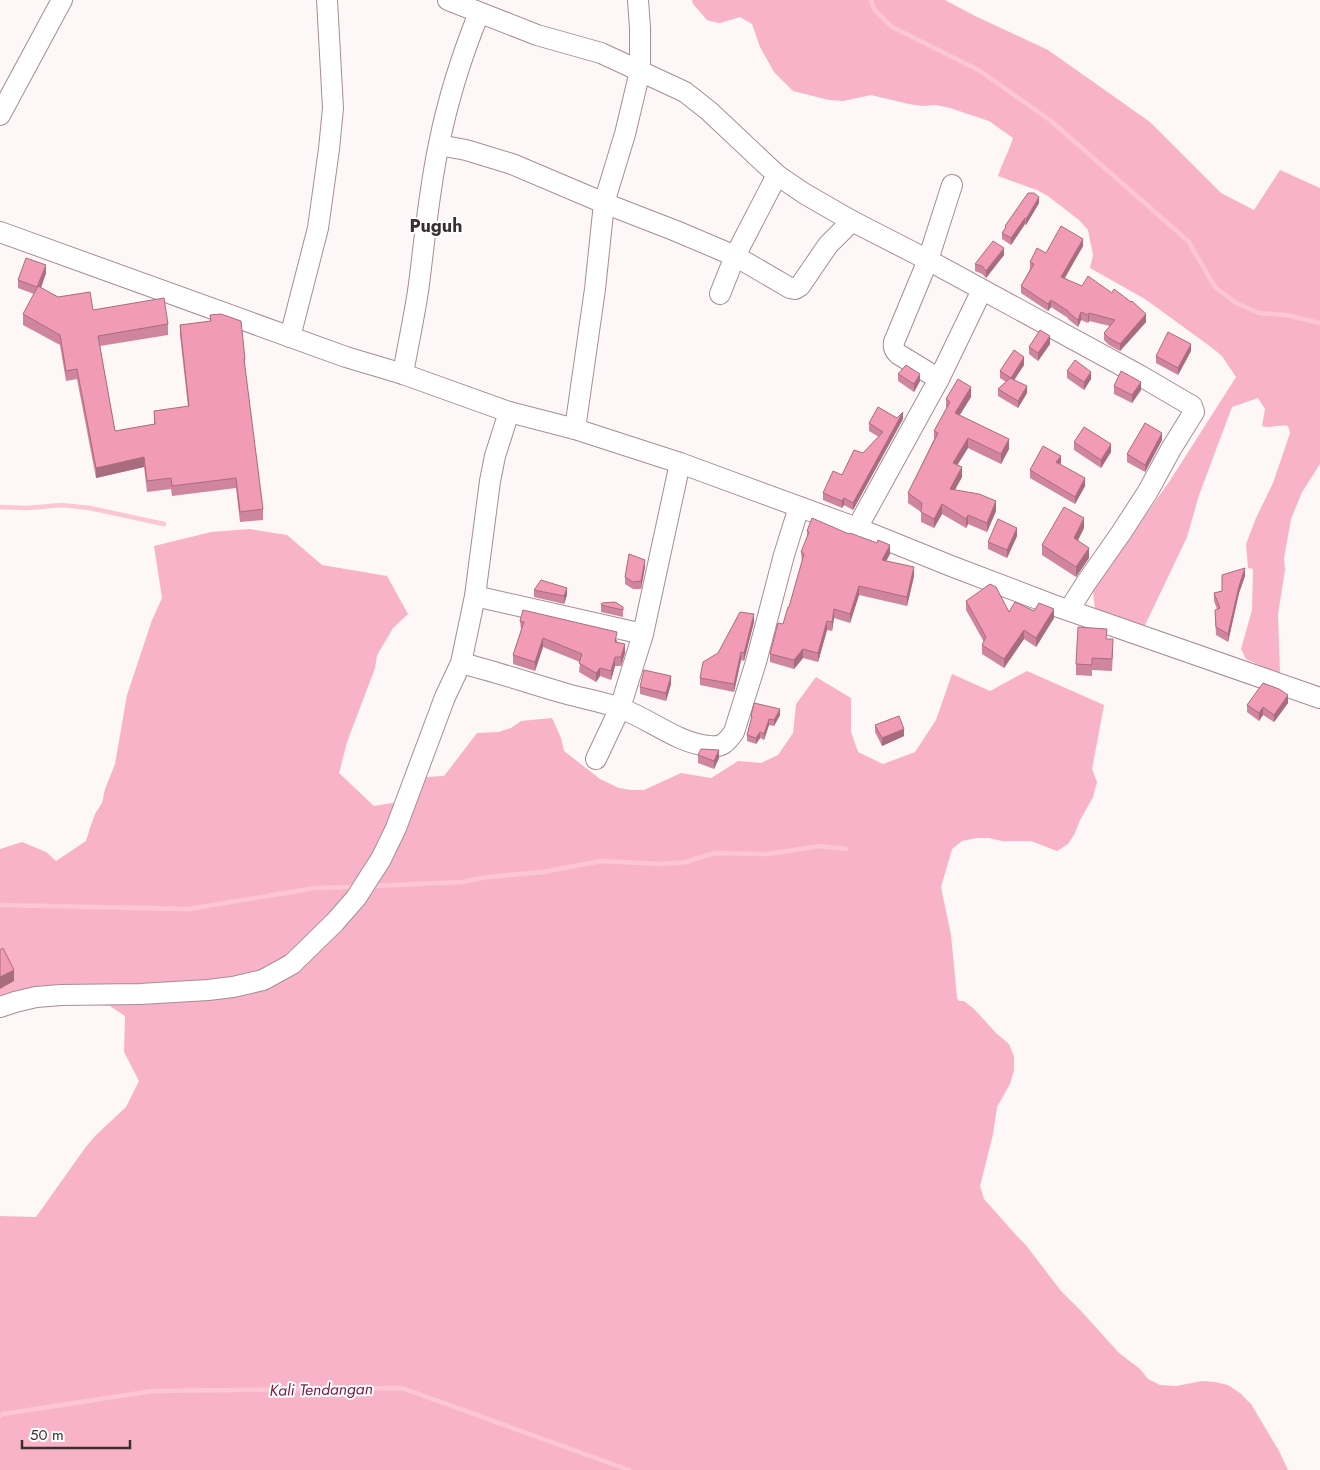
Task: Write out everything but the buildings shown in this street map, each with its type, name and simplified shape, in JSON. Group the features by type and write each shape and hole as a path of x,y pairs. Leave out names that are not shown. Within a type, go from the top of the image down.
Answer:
{"street":[{"path":"0,115 62,0"},
{"path":"290,337 318,228 334,108 327,0"},
{"path":"448,0 536,35 601,53 684,92 736,135 777,175 805,194 1189,403 1194,412 1147,493 1069,610"},
{"path":"576,430 595,289 604,203 625,134 640,71 638,0"},
{"path":"403,374 416,307 432,182 439,145 458,69 479,13"},
{"path":"439,145 466,150 512,164 735,256 790,288 795,289 800,286 828,245 852,221"},
{"path":"720,294 735,256 777,175"},
{"path":"939,379 898,354 894,351 893,347 928,260 952,185"},
{"path":"0,232 346,357 403,374 509,412 576,430 680,463 857,528 951,566 1069,610 1320,698"},
{"path":"857,528 939,379 982,290"},
{"path":"0,1007 36,997 61,994 133,995 208,990 264,980 292,964 335,922 356,898 381,859 396,828 445,697 461,663 475,596 490,480 495,456 509,412"},
{"path":"596,759 620,708 643,634 680,463"},
{"path":"461,663 620,708 683,739 700,745 721,746 728,741 734,732 756,662 784,555 799,507"},
{"path":"475,596 643,634"}],"shaded area":[{"path":"692,0 945,0 1048,50 1150,122 1221,193 1254,210 1280,170 1320,188 1320,464 1302,492 1291,519 1284,558 1285,570 1278,614 1280,674 1246,659 1241,649 1252,610 1253,569 1248,568 1246,544 1273,483 1290,433 1288,426 1262,426 1265,409 1258,398 1232,407 1199,495 1187,537 1145,625 1127,626 1095,611 1093,590 1171,479 1236,377 1222,356 1211,347 1145,299 1090,268 1093,255 1088,230 1079,220 1048,196 1037,190 998,176 1013,138 989,121 950,108 936,105 922,106 909,104 871,95 843,101 829,100 793,91 774,72 760,47 752,24 740,17 720,23 707,20 693,4"},
{"path":"250,529 287,535 322,565 387,576 408,614 393,628 377,655 375,668 347,742 339,773 374,806 398,802 407,778 444,776 477,733 498,732 511,728 521,721 552,718 561,738 564,751 600,779 619,788 644,790 681,773 711,778 738,761 761,763 778,755 793,733 796,704 816,677 851,698 851,732 858,752 883,764 915,752 936,720 952,674 990,691 1027,671 1104,705 1092,769 1097,782 1093,797 1068,844 1057,851 1031,841 1002,841 976,838 962,841 952,849 941,887 951,935 957,998 974,1009 1009,1044 1014,1057 1014,1070 1010,1084 997,1107 993,1134 980,1186 984,1199 1025,1244 1061,1291 1119,1353 1140,1369 1148,1379 1160,1385 1176,1386 1202,1381 1215,1382 1228,1385 1240,1393 1251,1404 1288,1470 0,1470 0,1216 36,1217 85,1148 126,1107 139,1081 124,1052 125,1016 110,1006 44,1001 0,1017 0,849 22,842 46,852 56,861 86,841 95,814 102,803 105,789 115,764 127,695 152,620 162,598 154,546 211,532"}],"waterway":[{"path":"871,0 874,9 892,27 980,71 1051,121 1188,241 1215,287 1236,303 1259,313 1286,315 1320,323"},
{"path":"0,507 27,508 62,505 90,508 164,524"},
{"path":"371,886 462,882 487,877 543,872 601,861 661,864 686,862 714,853 768,854 820,846 846,849"},
{"path":"0,905 189,909 315,888 356,887"},
{"name":"Kali Tendangan","path":"0,1416 152,1391 402,1388 629,1470"}],"district":[{"name":"Puguh","path":"436,226"}]}
